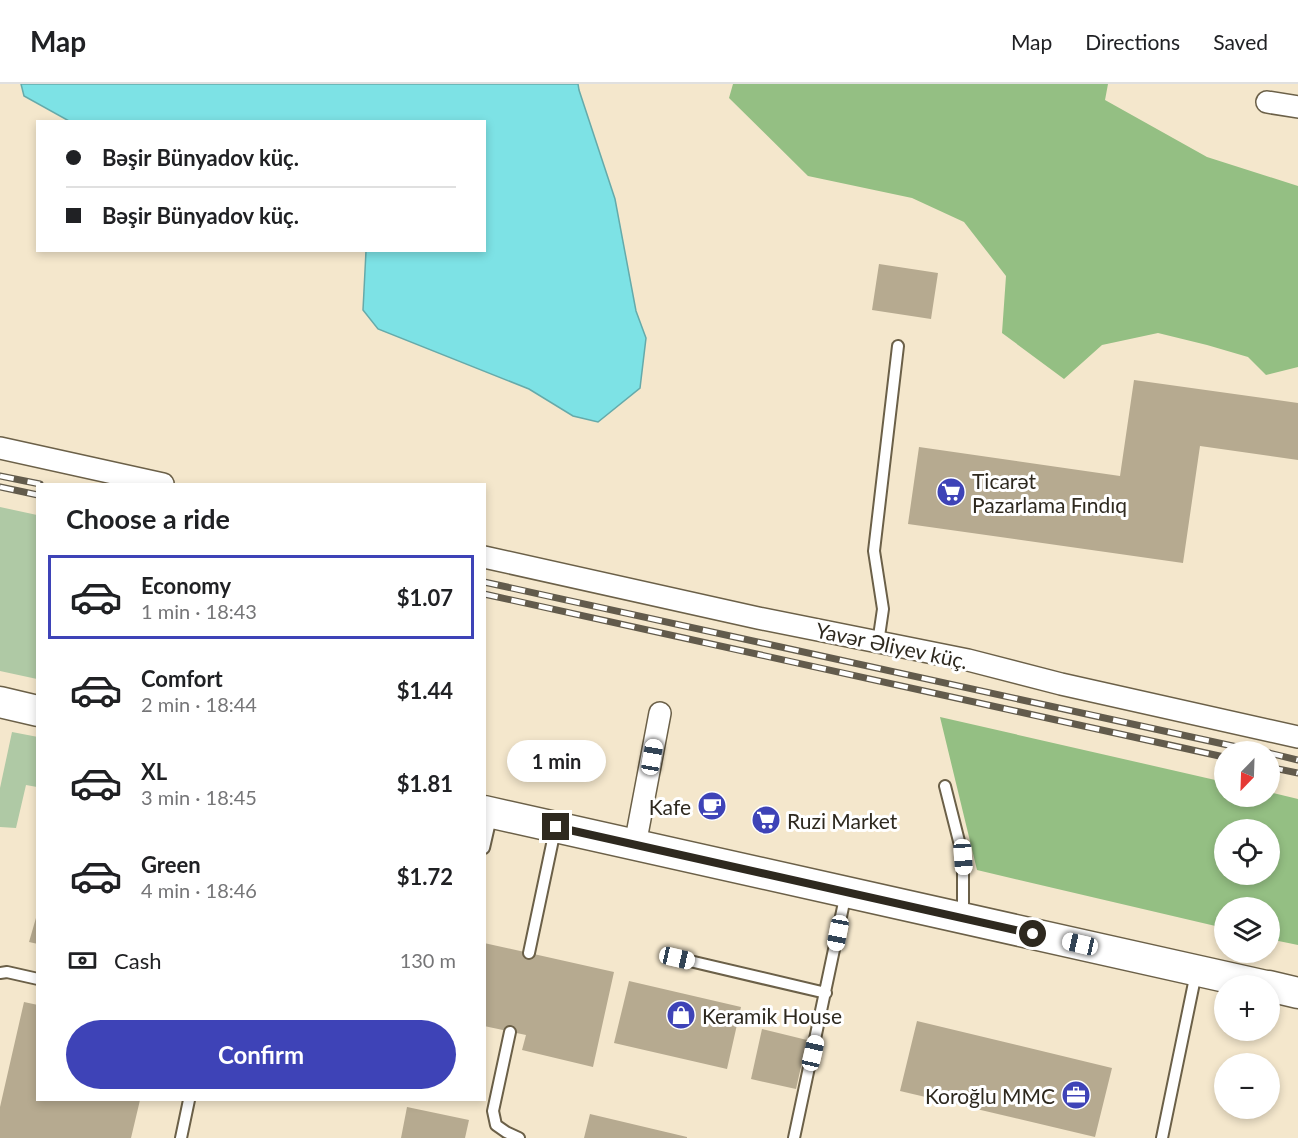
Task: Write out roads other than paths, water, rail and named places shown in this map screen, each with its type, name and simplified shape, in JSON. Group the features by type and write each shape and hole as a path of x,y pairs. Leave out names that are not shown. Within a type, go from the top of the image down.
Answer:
{"street":[{"path":"1268,102 1298,107"},
{"path":"0,448 158,483"},
{"name":"Yavər Əliyev küç.","path":"486,556 878,643 968,660 1061,684 1298,737"},
{"path":"0,702 36,711"},
{"path":"635,845 660,713"},
{"path":"488,812 1219,975"},
{"path":"1280,989 1298,993"}],"lane":[{"path":"878,643 883,609 874,551 898,346"},
{"path":"945,786 963,857 963,918"},
{"path":"486,830 488,812"},
{"path":"529,953 556,827"},
{"path":"794,1138 846,893"},
{"path":"677,958 826,993"},
{"path":"1162,1138 1197,970"},
{"path":"0,974 7,972 36,979"},
{"path":"510,1032 493,1111 496,1125 519,1138"},
{"path":"181,1138 189,1101"}],"water":[{"path":"21,84 578,84 615,199 636,311 646,338 640,388 598,422 573,416 529,389 378,329 363,310 366,252 486,252 486,120 67,120 24,96"}],"railway":[{"path":"0,476 36,483"},
{"path":"0,487 36,495"},
{"path":"486,582 1214,742"},
{"path":"486,594 1214,755"},
{"path":"1280,756 1298,760"},
{"path":"1280,769 1298,773"}],"place":[{"name":"Ticarət Pazarlama Fındıq","path":"951,492"},
{"name":"Kafe","path":"712,806"},
{"name":"Ruzi Market","path":"766,820"},
{"name":"Keramik House","path":"681,1015"},
{"name":"Koroğlu MMC","path":"1076,1095"}]}
